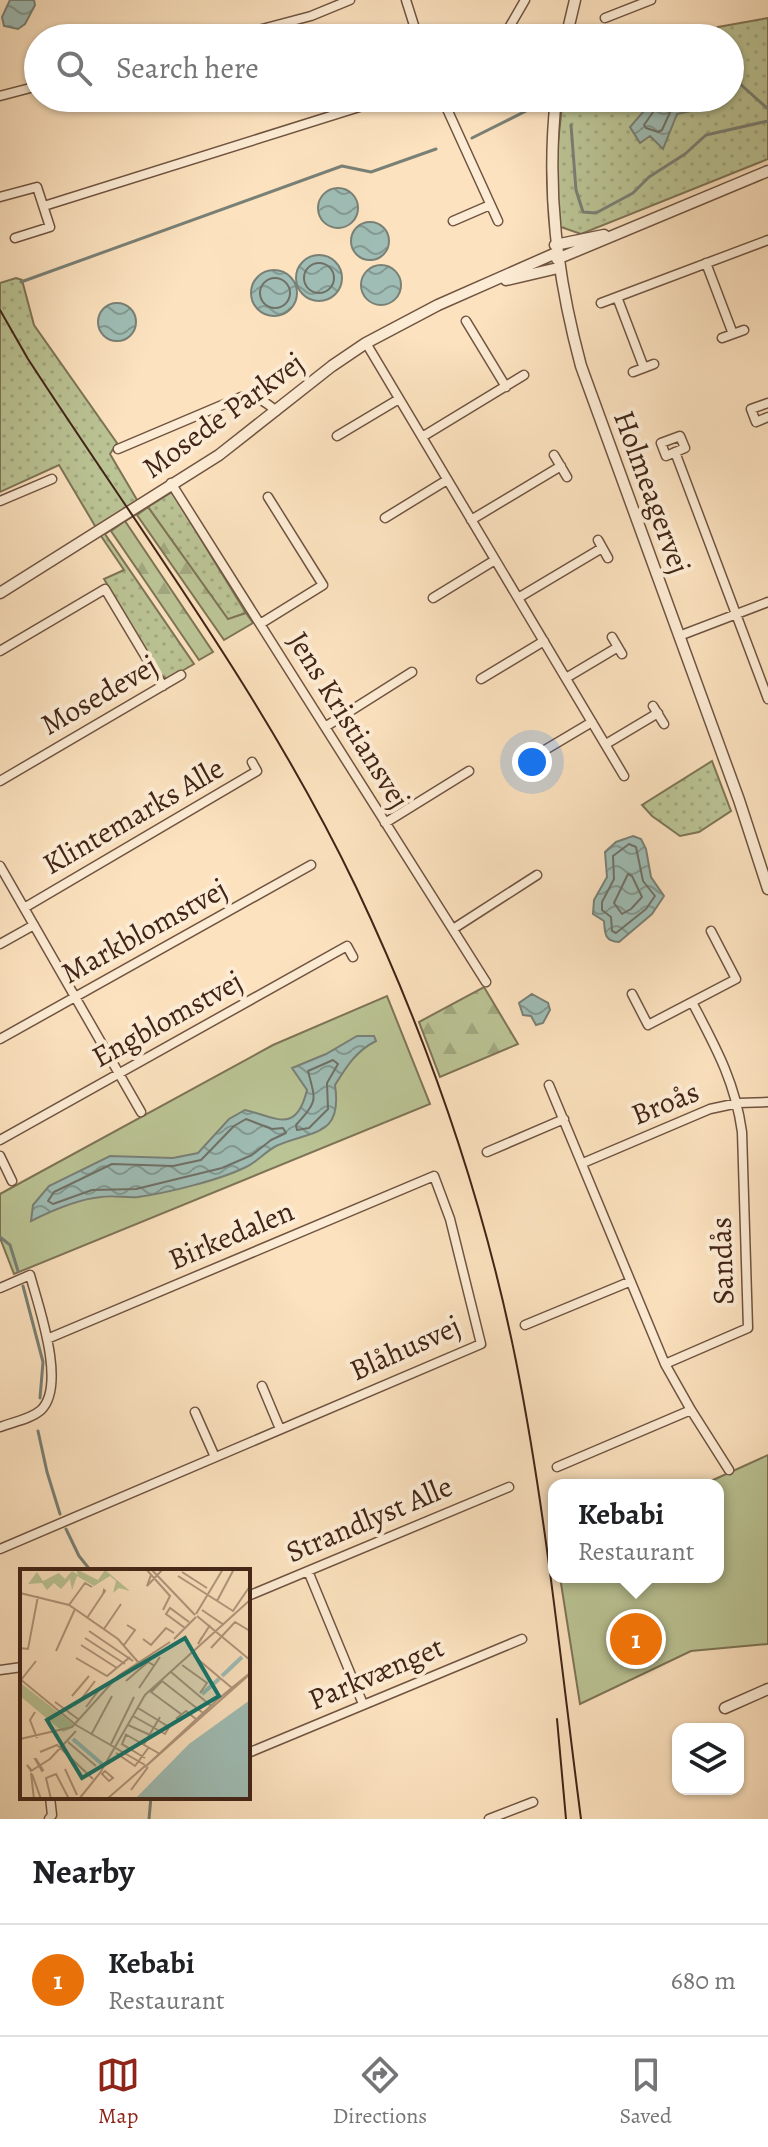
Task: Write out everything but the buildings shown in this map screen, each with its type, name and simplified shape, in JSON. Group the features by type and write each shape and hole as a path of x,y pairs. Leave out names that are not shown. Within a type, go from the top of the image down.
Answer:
{"street":[{"path":"281,24 350,0"},
{"path":"406,0 414,24"},
{"path":"511,24 525,0"},
{"path":"569,24 575,0"},
{"path":"605,18 651,0"},
{"path":"1,94 24,89"},
{"path":"44,206 343,112"},
{"path":"448,112 498,221"},
{"name":"Holmeagervej","path":"555,112 551,169 557,256 581,366 768,889"},
{"name":"Mosede Parkvej","path":"0,593 219,455 366,343 438,305 768,171"},
{"path":"0,197 37,187 44,206 50,227 15,238"},
{"path":"453,221 490,205"},
{"path":"601,303 768,240"},
{"path":"706,263 733,334"},
{"path":"617,297 644,368"},
{"path":"466,321 506,387"},
{"path":"722,338 744,330"},
{"path":"366,343 624,776"},
{"path":"633,372 654,364"},
{"path":"422,437 524,375"},
{"path":"118,449 241,397 265,400 276,411"},
{"path":"337,436 399,399"},
{"path":"767,420 756,422 751,409 768,403"},
{"path":"675,452 768,699"},
{"path":"554,455 567,477"},
{"path":"471,520 561,466"},
{"path":"0,501 52,479"},
{"path":"385,518 447,480"},
{"name":"Jens Kristiansvej","path":"171,483 486,982"},
{"path":"260,624 323,585 268,497"},
{"path":"518,598 600,544 608,558"},
{"path":"433,598 495,560"},
{"path":"0,651 105,589 163,686"},
{"path":"679,636 768,602"},
{"path":"566,678 620,651 612,637"},
{"path":"481,679 544,641"},
{"path":"325,727 412,672"},
{"name":"Mosedevej","path":"0,781 181,675"},
{"path":"606,744 656,710 664,724"},
{"path":"528,760 592,722"},
{"name":"Klintemarks Alle","path":"24,908 257,771 252,762"},
{"path":"385,823 469,771"},
{"name":"Markblomstvej","path":"0,1039 311,865"},
{"path":"0,866 141,1112"},
{"path":"453,929 537,875"},
{"path":"0,944 34,925"},
{"path":"632,994 648,1025 736,979 711,931"},
{"name":"Engblomstvej","path":"0,1140 347,946 353,957"},
{"path":"692,1002 726,1066 738,1103"},
{"path":"549,1085 665,1364 729,1470"},
{"name":"Broås","path":"583,1163 710,1109 738,1103 768,1102"},
{"name":"Sandås","path":"665,1364 748,1328 742,1132 738,1103"},
{"path":"487,1152 564,1119"},
{"path":"0,1156 12,1181"},
{"name":"Birkedalen","path":"47,1339 434,1176"},
{"name":"Blåhusvej","path":"0,1549 481,1344 450,1219 434,1176"},
{"path":"0,1288 30,1275 47,1339 51,1369 46,1404 35,1415 0,1427"},
{"path":"525,1325 629,1282"},
{"path":"262,1386 280,1429"},
{"path":"557,1467 691,1410"},
{"path":"195,1412 215,1457"},
{"name":"Strandlyst Alle","path":"250,1595 509,1487"},
{"path":"308,1571 363,1704"},
{"name":"Parkvænget","path":"250,1752 522,1639"},
{"path":"0,1670 20,1667"},
{"path":"725,1708 768,1689"},
{"path":"49,1819 52,1815 50,1799"},
{"path":"489,1819 533,1802"}],"green space":[{"path":"768,18 768,159 581,234 558,226 555,169 561,112 744,112 744,24 735,24"},
{"path":"16,278 22,280 34,325 117,443 110,454 143,510 105,534 194,664 168,679 161,676 104,579 124,570 59,465 0,492 0,283"},
{"path":"172,492 246,613 228,620 148,507"},
{"path":"148,507 228,619 246,613 253,623 224,640 137,515"},
{"path":"125,521 213,652 199,660 111,531"},
{"path":"712,761 731,811 699,832 680,836 642,805"},
{"path":"484,987 518,1044 440,1077 419,1022"},
{"path":"387,996 430,1104 14,1274 0,1238 0,1194 273,1045"},
{"path":"768,1455 768,1644 691,1651 580,1704 561,1583 724,1583 724,1479 715,1479"}],"water":[{"path":"10,0 34,0 35,5 25,24 18,29 4,26 2,17"},
{"path":"643,112 686,112 677,114 663,149 650,136 640,143 630,127"},
{"path":"338,188 352,194 358,208 352,222 338,228 324,222 318,208 324,194"},
{"path":"370,222 384,227 389,241 384,255 370,260 356,255 351,241 356,227"},
{"path":"319,255 335,262 342,278 335,294 319,301 303,294 296,278 303,262"},
{"path":"381,265 395,271 401,285 395,299 381,305 367,299 361,285 367,271"},
{"path":"274,270 290,277 297,293 290,309 274,316 258,309 251,293 258,277"},
{"path":"117,303 131,308 136,322 131,336 117,341 103,336 98,322 103,308"},
{"path":"633,836 641,839 651,877 664,896 652,914 619,942 606,936 604,921 593,914 594,900 607,877 605,852 616,842"},
{"path":"532,994 548,1003 550,1010 543,1023 536,1025 531,1016 523,1015 519,1003"},
{"path":"357,1036 374,1036 376,1041 357,1054 335,1085 334,1115 322,1129 276,1146 246,1167 208,1181 138,1197 106,1196 83,1200 31,1221 33,1205 49,1186 110,1156 173,1158 198,1153 229,1119 245,1110 275,1119 291,1118 297,1113 307,1090 292,1068 326,1054"}],"waterway":[{"path":"744,87 768,109"},
{"path":"472,138 524,112"},
{"path":"571,125 576,190 583,212 596,213 633,193 649,177 685,154 706,135 768,121"},
{"path":"21,282 342,166 371,172 436,149"},
{"path":"0,1237 10,1245 18,1271"},
{"path":"23,1286 43,1362 40,1398"},
{"path":"38,1431 60,1514"},
{"path":"66,1529 79,1556 89,1569"},
{"path":"149,1819 151,1799"}],"tram line":[{"path":"0,310 28,359 201,618 283,750 321,817 382,944 429,1060 487,1239 527,1418 548,1563"},
{"path":"551,1583 581,1819"},
{"path":"557,1719 566,1819"}],"place":[{"name":"Kebabi","path":"636,1639"}]}
